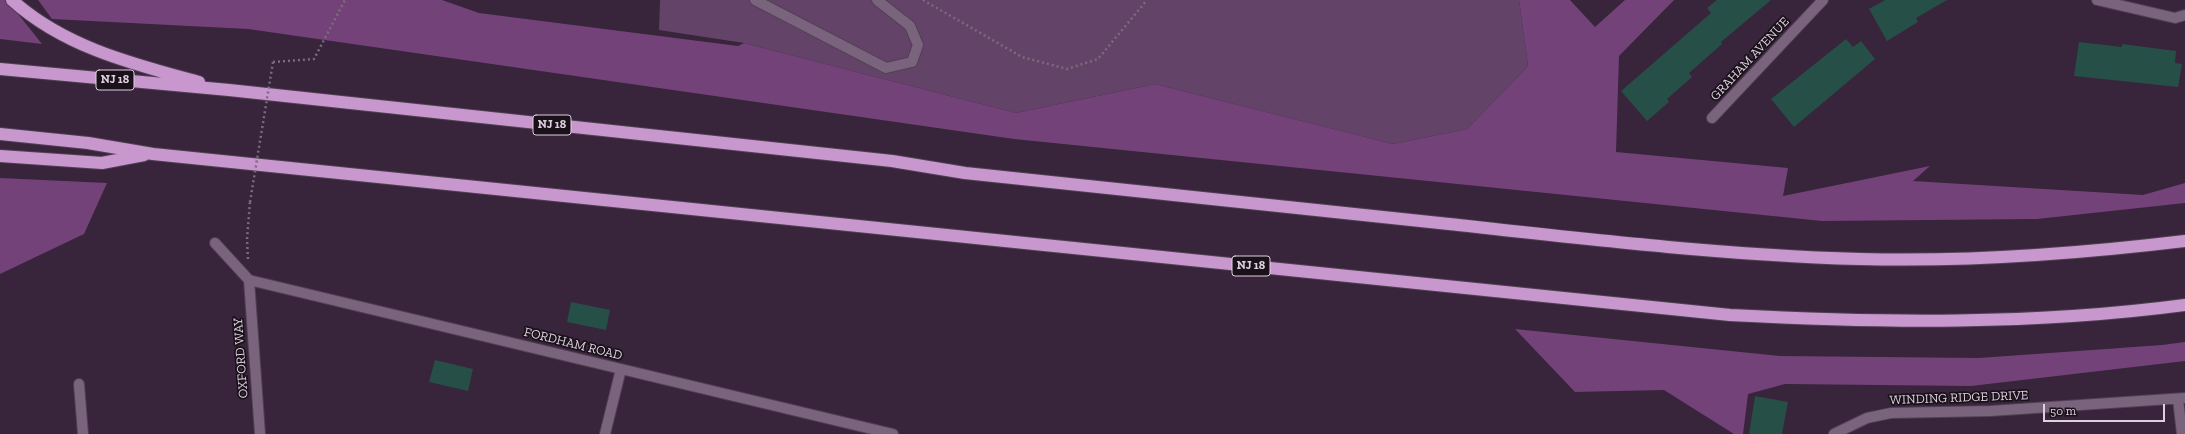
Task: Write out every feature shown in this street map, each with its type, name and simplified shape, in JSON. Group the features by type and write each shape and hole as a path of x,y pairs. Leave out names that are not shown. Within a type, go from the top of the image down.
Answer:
{"highway":[{"path":"12,0 41,22 93,49 142,66 229,90"},
{"name":"NJ 18","path":"0,69 229,90 881,160 965,173 1602,241 1747,254 1862,259 1992,258 2113,249 2185,241"},
{"name":"NJ 18","path":"0,134 88,143 153,154 1730,315 1838,320 1989,320 2100,314 2185,305"},
{"path":"0,156 102,164 153,154"}],"street":[{"path":"754,0 886,68 912,62 918,45 910,26 876,0"},
{"name":"GRAHAM AVENUE","path":"1712,118 1823,0"},
{"path":"2098,0 2175,18 2185,15"},
{"path":"215,243 248,280"},
{"name":"FORDHAM ROAD","path":"248,280 892,434"},
{"name":"OXFORD WAY","path":"248,280 260,434"},
{"path":"605,434 620,369"},
{"path":"79,384 83,434"},
{"path":"2181,398 2182,434"},
{"name":"WINDING RIDGE DRIVE","path":"1834,434 1867,418 1891,413 1990,411 2181,398"}],"path":[{"path":"248,280 247,239 250,202 272,62 314,59 345,0"},
{"path":"923,0 1022,57 1067,69 1098,59 1147,0"}],"shaded area":[{"path":"0,0 7,0 42,44 0,39"},
{"path":"38,0 442,0 479,13 738,46 744,43 1016,113 1155,84 1393,144 1467,129 1528,66 1519,0 1570,0 1595,27 1625,0 1674,0 1619,56 1616,152 1788,168 1783,196 1930,166 1913,181 2143,195 2185,183 2185,203 2037,219 1822,221 1014,139 248,29 52,19"},
{"path":"660,0 1519,0 1528,66 1467,129 1393,144 1155,84 1016,113 744,43 659,30"},
{"path":"0,178 107,183 84,234 0,274"},
{"path":"1515,329 1780,356 1979,358 2162,345 2185,342 2185,361 1971,386 1785,384 1748,394 1743,434 1734,434 1664,390 1575,392"}],"building":[{"path":"1717,0 1771,0 1721,42 1722,44 1689,73 1692,77 1667,99 1669,102 1647,121 1621,91 1711,13 1707,8"},
{"path":"1885,0 1947,0 1916,18 1918,22 1887,41 1869,9"},
{"path":"1846,39 1853,47 1861,41 1875,59 1794,127 1771,99"},
{"path":"2079,42 2122,47 2122,44 2176,51 2175,63 2182,64 2178,87 2074,76"},
{"path":"571,302 610,310 606,330 567,322"},
{"path":"435,360 473,369 468,391 429,382"},
{"path":"1755,396 1788,402 1782,434 1749,434"}]}
